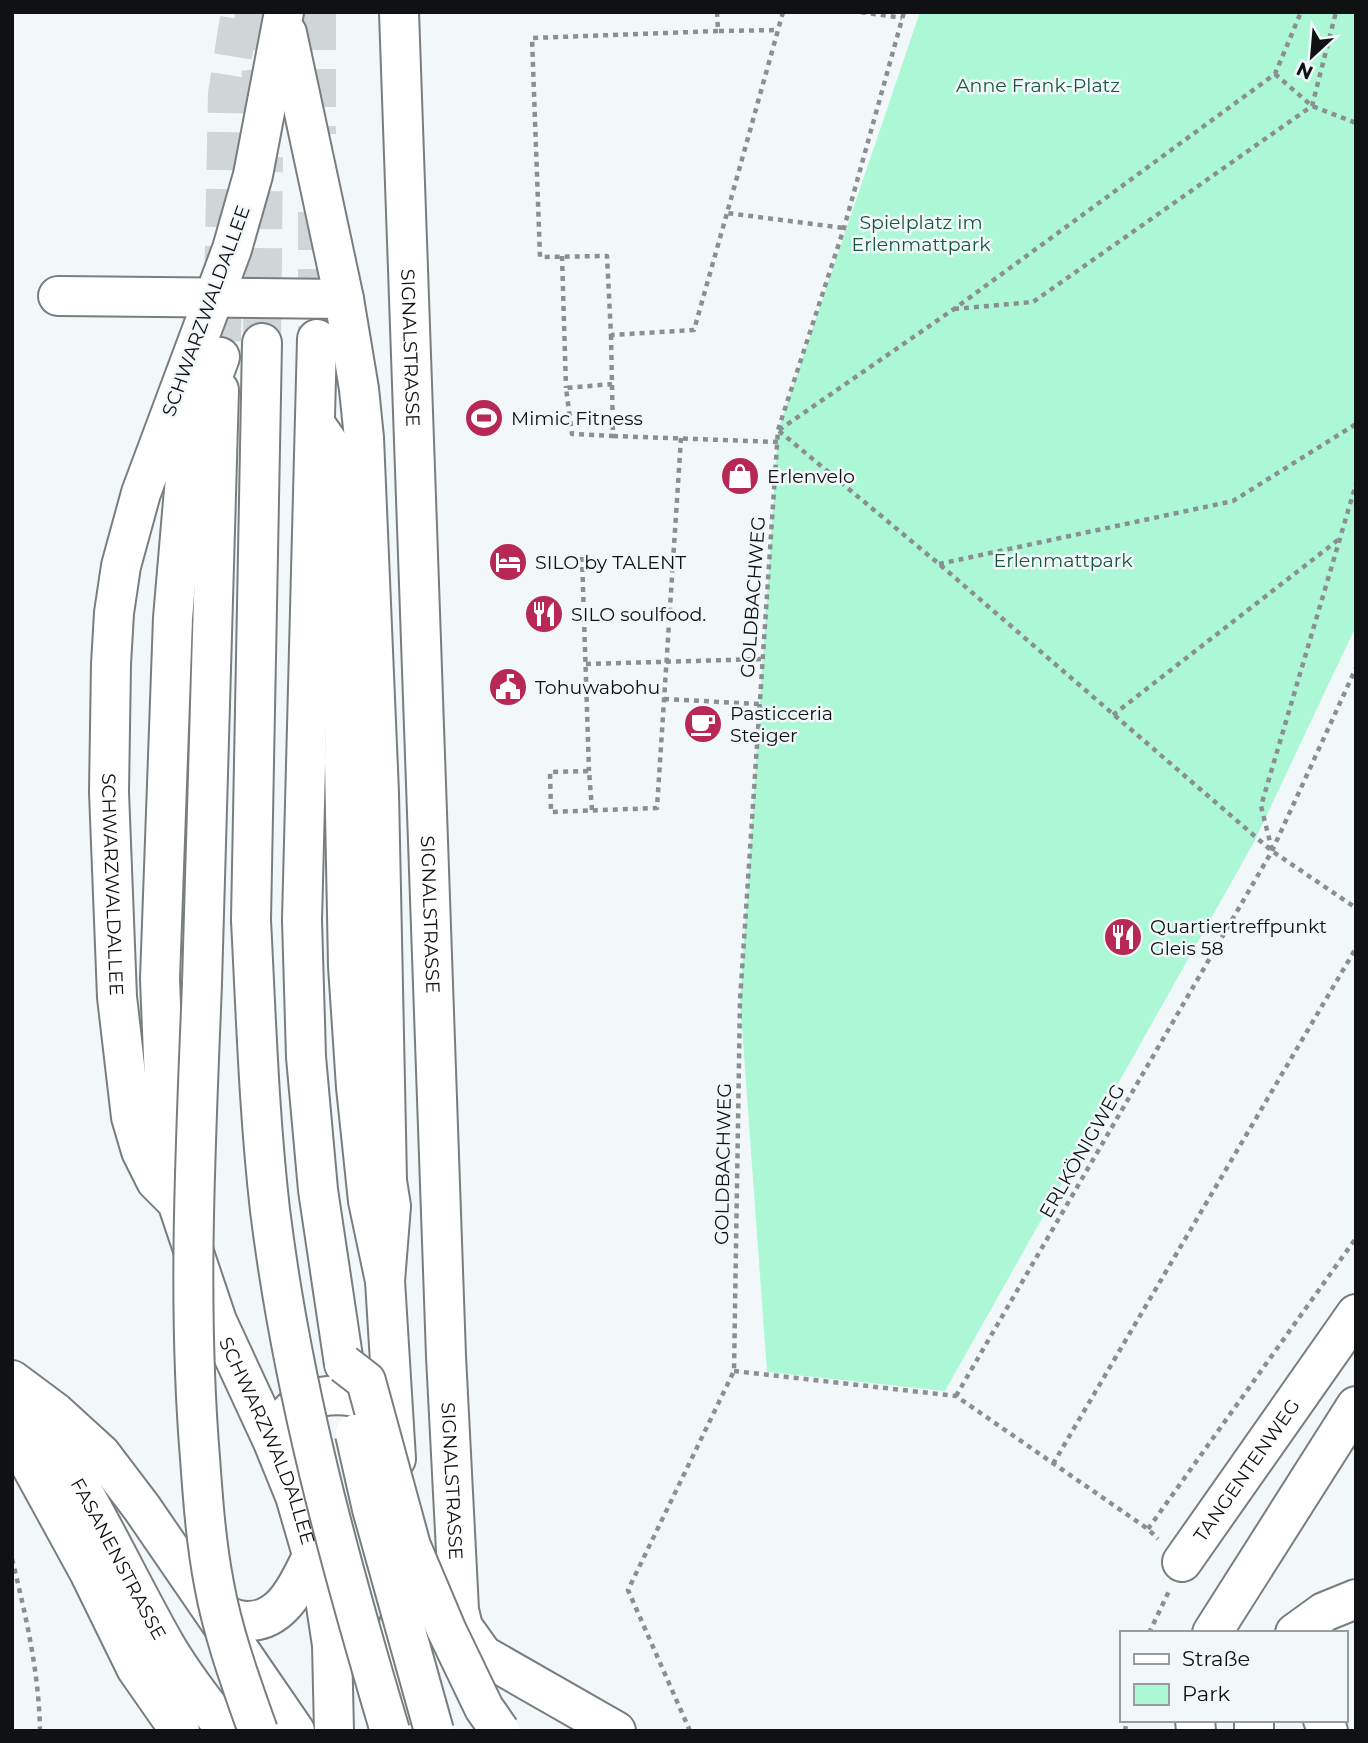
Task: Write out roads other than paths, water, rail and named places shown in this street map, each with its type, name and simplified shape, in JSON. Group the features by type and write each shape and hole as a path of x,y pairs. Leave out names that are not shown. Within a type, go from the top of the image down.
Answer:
{"main road":[{"name":"SIGNALSTRASSE","path":"399,12 446,1356 459,1610 463,1627 483,1655 616,1731"},
{"name":"SCHWARZWALDALLEE","path":"284,17 253,175 232,249 141,493 121,566 114,613 111,664 109,792 117,997 131,1117 141,1151 156,1181 177,1202 217,1321 295,1496 325,1599 332,1645 334,1731"},
{"name":"SCHWARZWALDALLEE","path":"284,17 344,299 359,389 368,496 379,793 387,1181 391,1206 385,1281 393,1418 399,1626 398,1731"},
{"path":"58,296 344,299"},
{"path":"317,339 303,920 306,1057 318,1190 344,1364 344,1387 372,1509 434,1731"},
{"path":"262,343 251,920 261,1107 270,1210 287,1322 323,1492 390,1731"},
{"path":"177,1202 166,1132 160,979 173,618 188,443 221,349 192,1332 204,1514 214,1585 232,1655 258,1731"},
{"path":"316,425 348,471 344,761 348,966 356,1087 368,1201 385,1281"},
{"name":"TANGENTENWEG","path":"1182,1563 1356,1314"},
{"path":"344,1364 366,1381 411,1546 446,1629 484,1707 500,1731"},
{"path":"12,1380 55,1412 101,1454 213,1609 295,1731"},
{"name":"FASANENSTRASSE","path":"12,1386 76,1479 167,1648 195,1692 226,1731"},
{"path":"273,1442 285,1416 299,1406 324,1395 346,1396 371,1403 393,1418"},
{"path":"1213,1631 1356,1406"},
{"path":"12,1417 26,1457 89,1572 136,1668 180,1731"},
{"path":"213,1609 238,1620 264,1620 280,1609 293,1594 313,1554"},
{"path":"1298,1631 1324,1612 1355,1599"},
{"path":"1331,1631 1355,1599"}],"tunnel":[{"path":"222,341 227,94 240,12"},
{"path":"253,12 264,100"},
{"path":"317,12 317,134"},
{"path":"262,343 264,157"},
{"path":"317,212 317,339"}],"place":[{"name":"Mimic Fitness","path":"484,418"},
{"name":"Erlenvelo","path":"740,476"},
{"name":"SILO by TALENT","path":"508,562"},
{"name":"SILO soulfood.","path":"544,614"},
{"name":"Tohuwabohu","path":"508,687"},
{"name":"Pasticceria Steiger","path":"703,724"},
{"name":"Quartiertreffpunkt Gleis 58","path":"1123,937"}],"park label":[{"name":"Anne Frank-Platz","path":"1038,85"},
{"name":"Spielplatz im Erlenmattpark","path":"921,233"},
{"name":"Erlenmattpark","path":"1063,560"}]}
